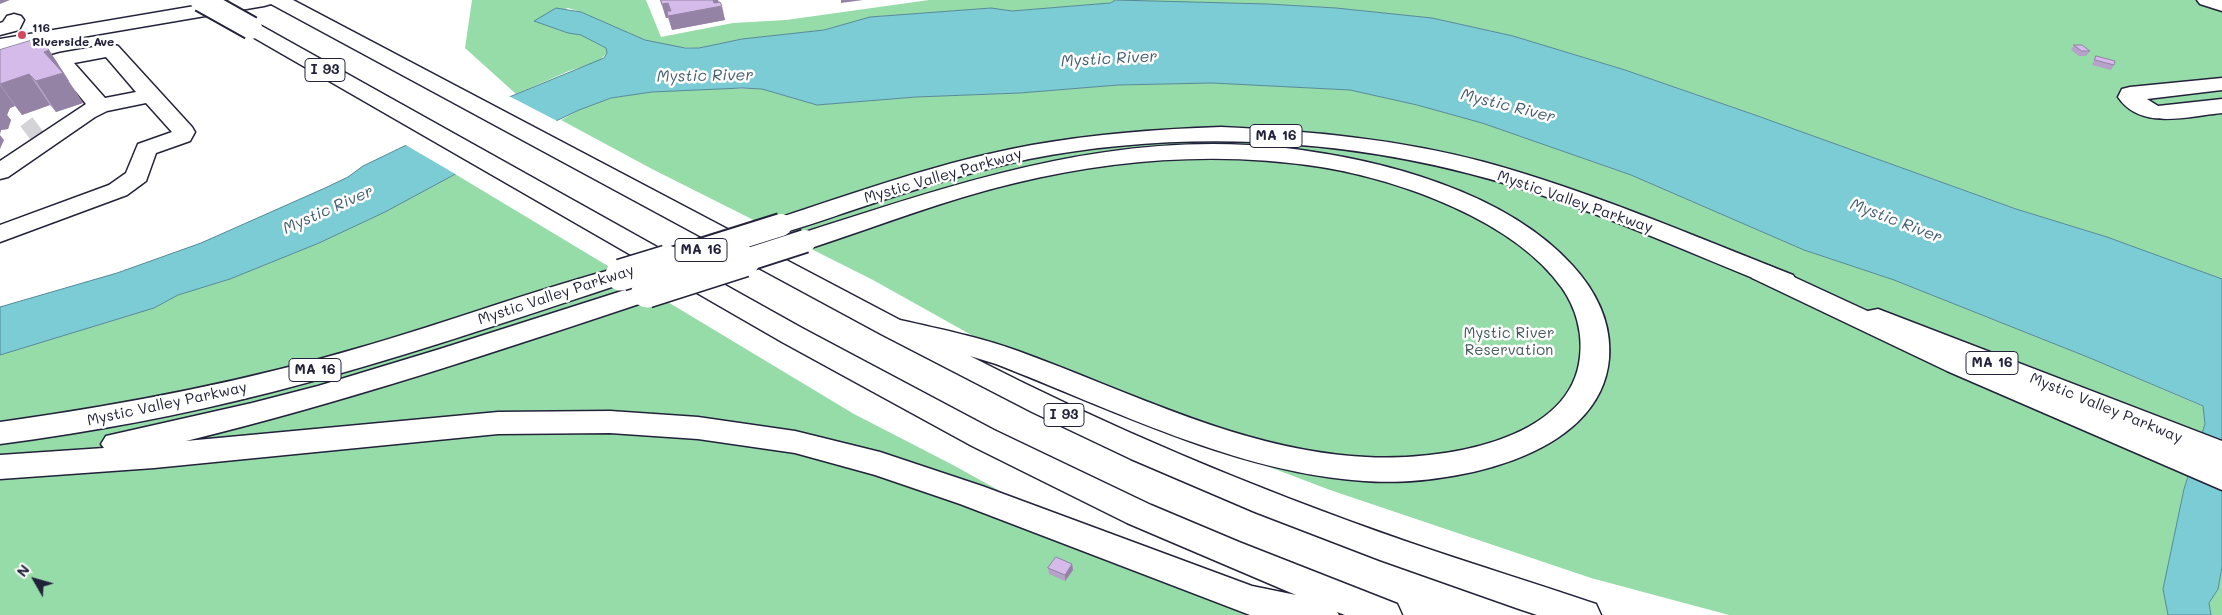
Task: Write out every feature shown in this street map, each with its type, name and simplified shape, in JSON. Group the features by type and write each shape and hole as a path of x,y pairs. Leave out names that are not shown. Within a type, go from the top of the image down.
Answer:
{"main road":[{"name":"I 93","path":"201,0 843,363 983,438 1139,514 1235,556 1384,615"},
{"path":"0,45 264,0"},
{"name":"I 93","path":"278,0 892,328 1082,424 1242,493 1426,563 1583,615"},
{"path":"2206,0 2222,5"},
{"path":"65,34 60,59 94,109"},
{"path":"3,228 118,190 137,176 146,149 182,136 184,132 111,50 60,59 6,76"},
{"path":"2222,84 2129,95 2130,99 2150,111 2158,113 2222,106"},
{"path":"0,172 31,139 68,114 151,95"},
{"path":"31,139 94,109"},
{"name":"Mystic Valley Parkway","path":"0,433 110,417 257,386 367,355 964,168 1030,152 1079,144 1140,138 1252,135 1363,145 1431,158 1499,174 1572,197 2222,454"},
{"path":"0,463 143,439 236,419 339,391 967,189 1062,166 1117,158 1204,152 1246,152 1304,158 1362,168 1437,193 1482,213 1532,242 1556,264 1576,287 1588,309 1594,329 1597,352 1593,376 1582,397 1566,415 1544,432 1518,446 1486,458 1450,466 1396,470 1359,468 1279,456 1190,427 1000,354 892,328"},
{"path":"1761,272 1957,364 2222,478"},
{"path":"0,468 154,456 498,423 610,422 698,428 794,442 880,464 1250,600 1321,615"}],"green space":[{"path":"472,0 646,0 661,37 733,23 786,20 929,0 1116,0 1110,3 1012,11 991,8 870,17 824,30 742,39 699,48 674,47 645,40 568,8 535,21 568,33 581,35 606,48 607,53 599,61 569,71 516,94 465,48"},
{"path":"1122,0 2222,0 2222,279 2107,237 2016,209 1625,70 1513,36 1432,18 1336,8"},
{"name":"Mystic River Reservation","path":"1212,83 1350,90 1417,105 1482,123 1631,175 1804,250 1894,280 2090,358 2204,407 2205,424 2184,489 2163,589 2168,615 1729,615 1591,578 1330,490 1077,394 873,280 652,169 561,120 579,110 611,98 652,92 707,88 762,89 817,105 1118,85"},
{"path":"455,174 854,414 953,465 1076,533 1183,587 1249,615 0,615 0,355 154,308 178,295 230,279 319,243 385,212"},
{"path":"2222,567 2222,615 2211,615 2209,603 2218,589"}],"water":[{"name":"Mystic River","path":"1116,0 1268,4 1336,8 1432,18 1513,36 1625,70 2016,209 2107,237 2222,279 2222,567 2218,589 2209,603 2211,615 2168,615 2163,589 2184,489 2205,424 2203,406 2090,358 1894,280 1804,250 1631,175 1482,123 1417,105 1350,90 1212,83 1118,85 817,105 762,89 742,88 652,92 611,98 579,110 537,130 385,212 319,243 230,279 178,295 154,308 0,355 0,307 117,273 201,243 348,177 363,166 485,107 604,58 607,53 606,48 581,35 568,33 534,21 556,8 581,12 645,40 685,48 699,48 742,39 824,30 870,17 991,8 1012,11 1110,3"}],"pier":[{"path":"507,95 561,123 523,140 457,175 404,144"}],"building":[{"path":"661,0 713,0 714,3 720,2 722,6 668,16 667,11 671,11 668,3 662,4"},
{"path":"33,40 38,45 44,44 49,50 44,52 63,73 36,81 29,74 0,84 0,50"},
{"path":"2074,45 2082,45 2090,51 2082,51"},
{"path":"2096,56 2115,61 2114,65 2095,60"},
{"path":"1056,557 1072,564 1065,575 1048,568"}],"tunnel":[{"path":"27,135 39,126"}],"place":[{"name":"116 Riverside Ave","path":"22,35"}]}
